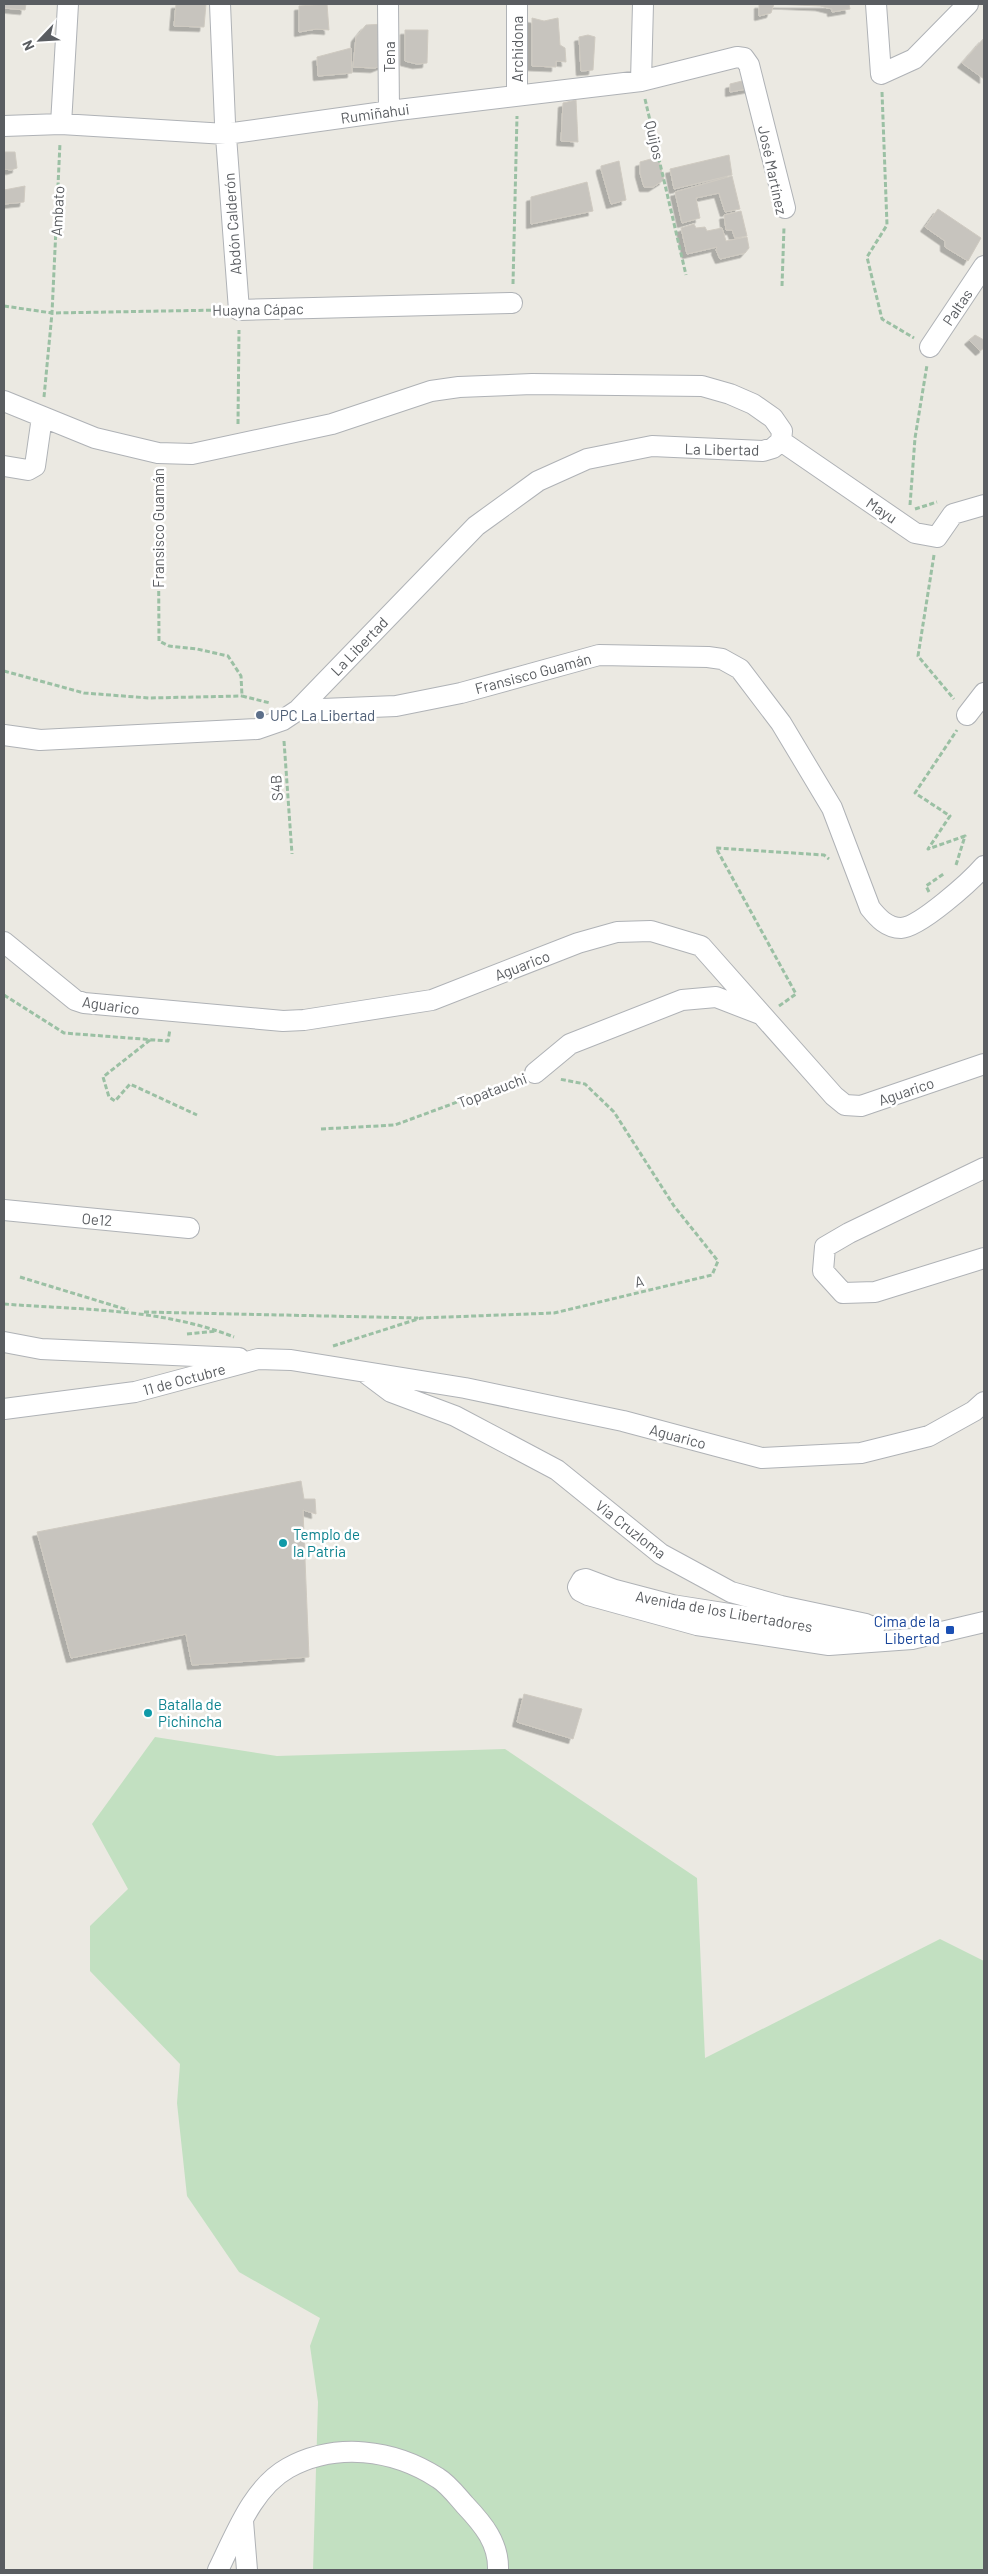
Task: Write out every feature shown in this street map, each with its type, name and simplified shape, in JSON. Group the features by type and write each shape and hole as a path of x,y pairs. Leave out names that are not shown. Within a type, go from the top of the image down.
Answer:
{"street":[{"path":"61,124 68,4"},
{"name":"Abdón Calderón","path":"220,4 226,134 239,310"},
{"name":"Tena","path":"388,4 389,111"},
{"name":"Archidona","path":"517,4 518,95"},
{"path":"641,81 643,4"},
{"path":"876,4 881,74 914,59 968,4"},
{"name":"Rumiñahui","path":"4,126 61,124 226,134 389,111 641,81 737,57 744,58"},
{"name":"José Martínez","path":"744,58 749,65 785,208"},
{"name":"Paltas","path":"930,347 984,266"},
{"name":"Huayna Cápac","path":"239,310 512,303"},
{"name":"La Libertad","path":"4,401 95,438 158,453 192,454 332,424 431,391 459,387 532,384 702,386 738,398 773,418 782,431 781,441 773,448 753,452 652,446 587,459 538,481 476,526 290,715 257,729 40,740 4,735"},
{"path":"4,466 28,470 35,466 42,417"},
{"name":"Mayu","path":"781,441 915,533 937,537"},
{"path":"937,537 953,514 984,505"},
{"name":"Fransisco Guamán","path":"290,715 396,706 461,693 599,655 708,657 722,659 740,669 781,723 832,808 870,908 879,919 891,927 911,926 970,882 984,866"},
{"path":"967,715 984,693"},
{"name":"Aguarico","path":"4,942 76,1000 92,1005 284,1021 304,1020 432,1000 578,943 617,932 651,931 701,946 834,1096 845,1105 861,1106 984,1064"},
{"name":"Topatauchi","path":"534,1073 570,1044 682,1000 716,996 764,1016"},
{"path":"984,1168 849,1232 825,1247 823,1271 842,1293 875,1292 984,1258"},
{"name":"Oe12","path":"4,1210 189,1228"},
{"path":"4,1342 41,1349 258,1359"},
{"name":"11 de Octubre","path":"4,1409 135,1392 258,1359 290,1360 363,1371"},
{"name":"Aguarico","path":"363,1371 465,1388 623,1421 762,1458 869,1451 929,1436 974,1411 984,1402"},
{"name":"Via Cruzloma","path":"363,1371 391,1392 455,1416 557,1470 661,1554 731,1592 781,1606 844,1618 890,1631 950,1630"},
{"name":"Avenida de los Libertadores","path":"874,1626 838,1631 672,1605 615,1590 586,1579 582,1580 578,1587 580,1591 588,1595 697,1625 830,1645 912,1639 984,1622"},
{"path":"218,2570 243,2521 261,2492 286,2469 317,2455 351,2450 398,2457 440,2479 473,2513 489,2533 498,2561 498,2570"},
{"path":"243,2521 247,2570"}],"path":[{"path":"881,74 887,226 868,257 882,319 930,347 915,438 910,511 938,502"},
{"name":"Quijos","path":"641,81 686,275"},
{"path":"512,303 518,95"},
{"name":"Ambato","path":"42,417 52,313 61,124"},
{"name":"José Martínez","path":"782,286 785,208"},
{"name":"Huayna Cápac","path":"4,306 52,313 239,310"},
{"path":"238,444 239,310"},
{"name":"Fransisco Guamán","path":"158,453 159,641 169,646 197,648 228,656 241,676 242,696"},
{"path":"937,537 918,656 967,715 915,793 950,816 928,849 964,836 955,867"},
{"path":"4,672 84,694 150,698 242,696 290,715"},
{"name":"S4B","path":"290,715 292,854"},
{"path":"764,1016 796,994 716,848 824,855 836,864"},
{"path":"936,908 926,886 948,872"},
{"path":"4,995 64,1033 168,1041 172,1012"},
{"path":"150,1040 103,1077 109,1097 115,1101 130,1084 197,1115"},
{"name":"Topatauchi","path":"320,1129 395,1125 534,1073"},
{"name":"A","path":"328,1348 421,1318 554,1313 712,1274 718,1261 674,1206 614,1112 584,1084 534,1073"},
{"path":"20,1277 135,1312 219,1331 237,1338"},
{"path":"4,1304 135,1312 421,1318"}],"green space":[{"path":"155,1737 277,1756 505,1749 697,1878 705,2058 940,1939 984,1961 984,2570 313,2570 318,2402 310,2346 320,2318 239,2272 187,2196 177,2103 180,2064 90,1971 90,1926 128,1889 92,1824"}],"building":[{"path":"4,4 26,4 25,10 4,8"},
{"path":"176,4 206,4 204,27 174,26"},
{"path":"327,4 329,30 316,29 299,32 299,6"},
{"path":"759,4 774,4 771,13 759,16"},
{"path":"774,4 849,4 850,9 832,12 832,9 820,6"},
{"path":"532,18 544,21 558,18 560,45 565,48 566,62 556,61 556,67 532,66"},
{"path":"385,24 385,64 375,68 353,67 356,37 366,25"},
{"path":"405,30 428,30 427,63 417,64 405,61"},
{"path":"588,35 595,37 593,70 581,71 579,37"},
{"path":"984,38 984,79 962,63"},
{"path":"351,48 352,73 318,76 317,57"},
{"path":"750,79 752,88 730,92 730,84"},
{"path":"576,100 578,142 561,141 563,103"},
{"path":"4,152 15,152 17,168 11,170 4,169"},
{"path":"729,155 732,175 674,189 670,169"},
{"path":"658,157 664,180 653,187 644,187 640,173 640,162"},
{"path":"619,161 626,200 611,204 601,166"},
{"path":"732,176 740,209 725,212 719,193 696,198 700,218 682,223 675,192"},
{"path":"587,182 593,211 531,224 531,197"},
{"path":"25,186 24,202 4,204 4,190"},
{"path":"938,209 981,238 968,261 945,247 945,241 925,227"},
{"path":"741,211 747,236 735,238 732,230 726,230 724,215"},
{"path":"694,224 696,228 705,227 707,231 722,228 726,241 747,237 749,248 745,253 720,259 716,250 717,247 687,254 681,228"},
{"path":"975,335 984,340 984,348 980,351 969,340"},
{"path":"301,1481 304,1499 315,1499 316,1514 303,1510 309,1657 192,1665 186,1634 71,1658 37,1532"},
{"path":"524,1694 582,1709 573,1739 517,1722"}],"place":[{"name":"UPC La Libertad","path":"260,715"},
{"name":"Templo de la Patria","path":"283,1543"},
{"name":"Cima de la Libertad","path":"950,1630"},
{"name":"Batalla de Pichincha","path":"148,1713"}]}
